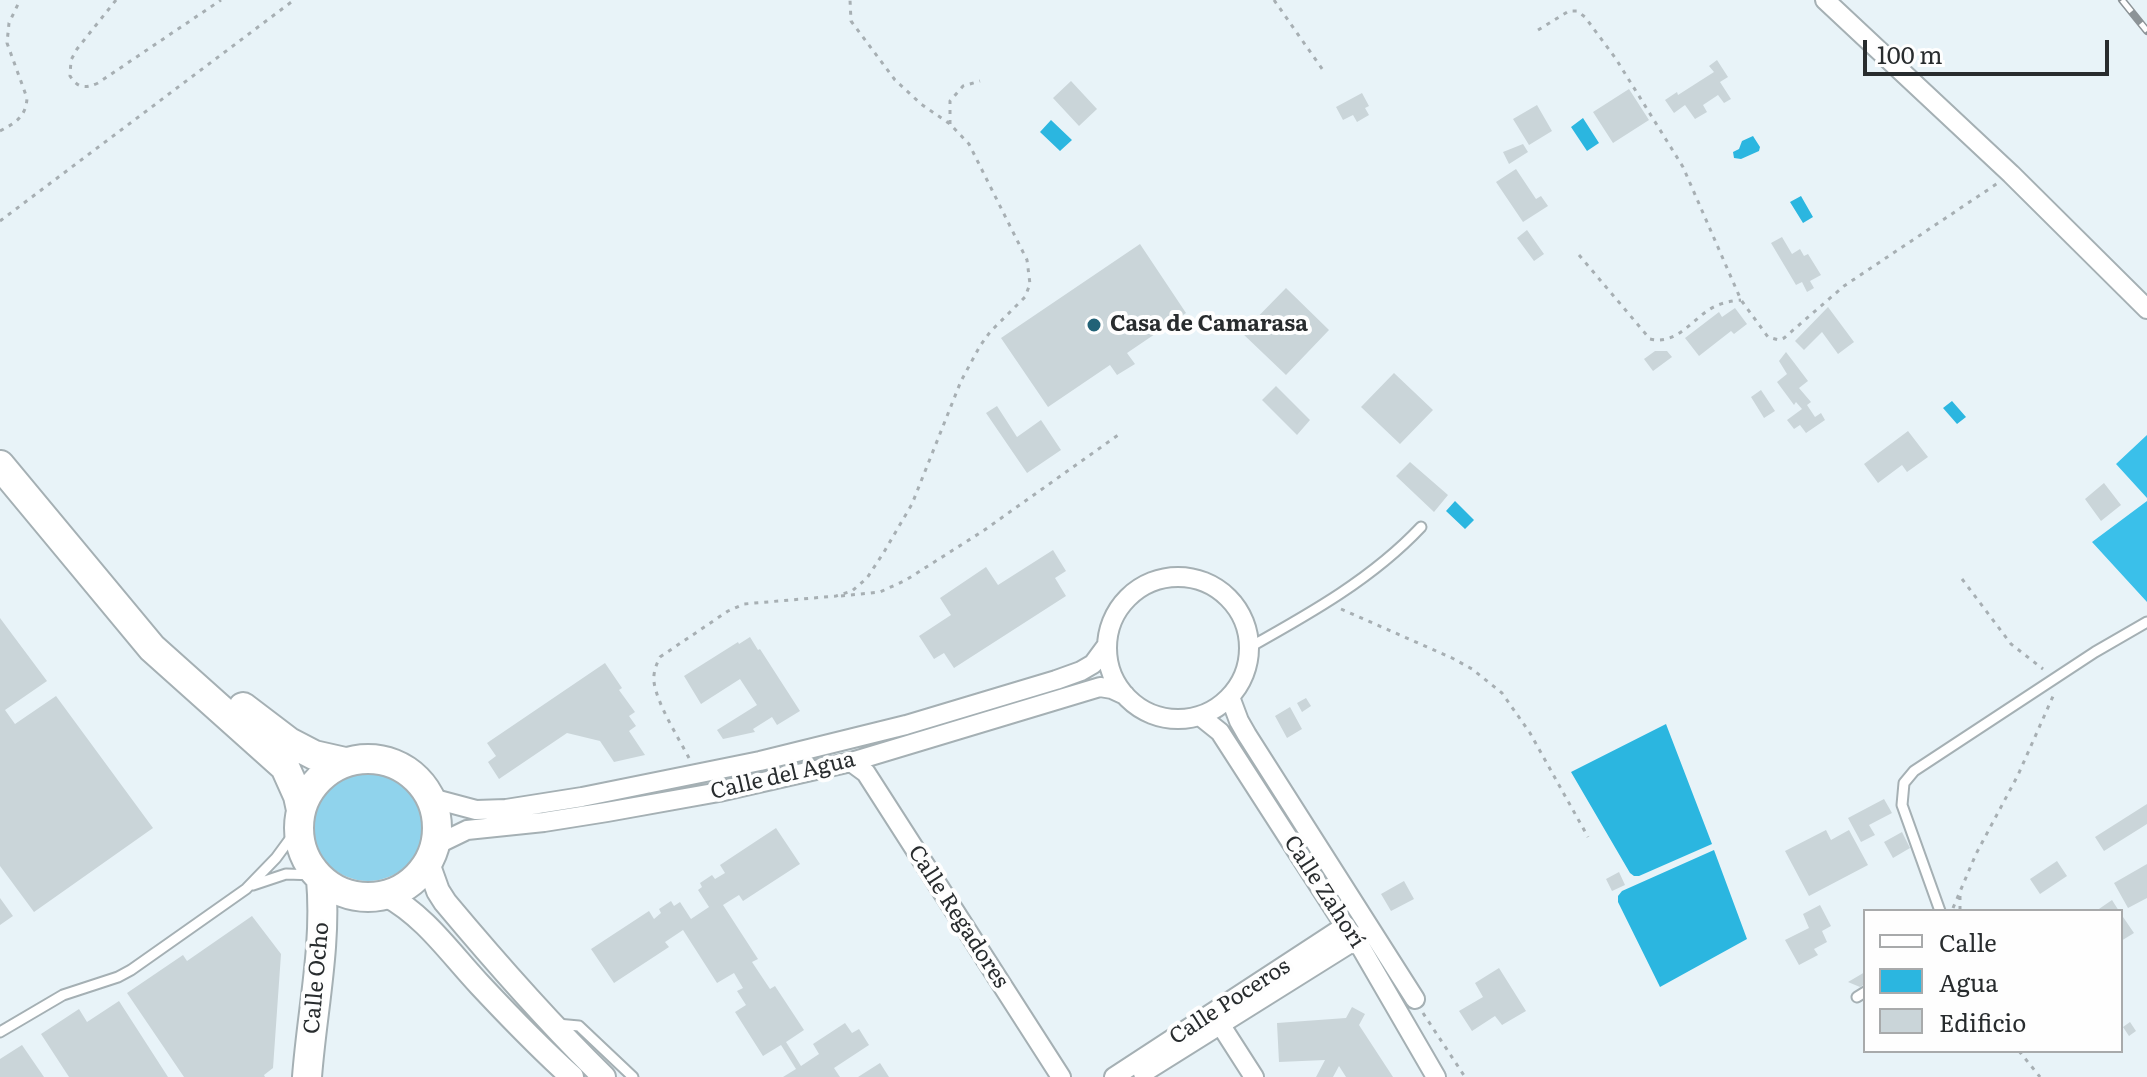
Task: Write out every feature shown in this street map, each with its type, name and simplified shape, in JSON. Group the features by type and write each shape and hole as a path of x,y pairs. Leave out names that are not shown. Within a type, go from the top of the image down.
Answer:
{"main road":[{"path":"0,465 152,648 285,767 298,796 299,819 303,853 318,877 341,892 375,896 403,888 417,877 432,854 438,829 431,798 420,781 395,764 365,758 345,762 317,781 307,794 299,819"},
{"path":"96,582 152,633 263,724 314,755 345,762"},
{"name":"Calle Ocho","path":"307,1077 321,947 323,907 318,877"},
{"name":"Calle Ocho","path":"324,1077 334,940 338,925 352,907 375,896"}],"street":[{"path":"1825,0 2011,174 2147,309"},
{"path":"1179,576 1201,580 1221,590 1236,606 1247,625 1250,647 1248,665 1230,697 1200,716 1180,719 1159,717 1125,695 1108,663 1107,645 1111,623 1122,604 1138,589 1158,580 1179,576"},
{"name":"Calle del Agua","path":"431,798 459,807 492,811 697,775 814,749 1056,680 1093,664 1107,645"},
{"name":"Calle del Agua","path":"432,854 467,830 544,822 719,792 851,762 1100,687 1125,695"},
{"name":"Calle Zahorí","path":"1230,697 1239,721 1436,1077"},
{"name":"Calle Zahorí","path":"1200,716 1220,732 1357,932 1415,999"},
{"name":"Calle Regadores","path":"879,754 880,780 1070,1077"},
{"name":"Calle Regadores","path":"851,762 866,773 1061,1077"},
{"path":"432,854 438,891 445,902 499,966 604,1077"},
{"path":"375,896 408,908 421,919 479,984 572,1077"},
{"name":"Calle Poceros","path":"1137,1077 1357,932"},
{"name":"Calle Poceros","path":"1114,1077 1357,932"},
{"path":"1220,1024 1254,1077"}],"lane":[{"path":"1250,647 1326,603 1401,549 1421,527"},
{"path":"1939,909 1902,805 1904,783 1914,771 2147,622"},
{"path":"246,889 276,858 299,819"},
{"path":"0,1032 63,995 131,970 246,889 286,874 318,877"},
{"path":"552,1024 579,1026 633,1077"}],"path":[{"path":"0,131 22,116 26,105 27,98 7,43 9,23 20,0"},
{"path":"116,0 71,60 70,76 81,87 88,88 98,83 221,0"},
{"path":"0,221 294,0"},
{"path":"836,596 852,591 867,578 884,552 912,504 961,381 980,346 1025,297 1030,284 1027,260 969,144 950,124 921,104 895,80 851,21 850,0"},
{"path":"1274,0 1325,73"},
{"path":"1538,30 1569,11 1577,11 1593,27 1683,167 1741,300 1768,337 1784,338 1844,286 2011,174"},
{"path":"950,124 950,101 963,86 980,81"},
{"path":"1579,255 1650,339 1669,339 1722,303 1741,300"},
{"path":"697,775 659,697 654,680 660,657 728,611 744,604 880,592 906,580 983,531 1121,433"},
{"path":"1952,909 2058,686 2055,679 2011,644 1962,579"},
{"path":"1326,603 1437,651 1472,669 1502,693 1530,733 1588,837"},
{"path":"1959,892 1960,909"},
{"path":"1415,999 1465,1077"},
{"path":"2021,1053 2040,1077"}],"shaded area":[{"path":"2147,435 2147,498 2116,464"},
{"path":"2147,501 2147,602 2092,542"},
{"path":"368,771 389,776 407,787 418,805 423,826 418,847 407,865 389,876 368,881 347,876 329,865 318,847 313,826 318,805 329,787 347,776"}],"water":[{"path":"1583,118 1599,143 1587,151 1571,127"},
{"path":"1051,120 1072,140 1060,151 1040,132"},
{"path":"1753,136 1760,147 1759,151 1741,159 1734,158 1733,152 1739,149 1742,141"},
{"path":"1801,196 1813,217 1803,223 1790,202"},
{"path":"1952,401 1966,417 1957,424 1943,408"},
{"path":"1455,501 1474,520 1465,529 1446,511"},
{"path":"1666,724 1712,844 1634,876 1571,772"},
{"path":"1714,850 1747,939 1660,987 1618,902 1618,896 1622,891"}],"building":[{"path":"1717,60 1728,77 1720,82 1731,99 1724,103 1718,95 1703,105 1707,112 1695,119 1685,105 1674,113 1665,100 1714,72 1709,66"},
{"path":"1071,81 1097,109 1079,126 1053,98"},
{"path":"1629,89 1649,120 1613,143 1593,112"},
{"path":"1362,93 1369,106 1365,108 1369,115 1357,122 1353,115 1343,120 1336,107"},
{"path":"1537,105 1552,131 1529,145 1513,119"},
{"path":"1523,144 1528,152 1509,164 1503,152"},
{"path":"1516,169 1536,199 1541,196 1548,206 1523,222 1496,182"},
{"path":"1527,230 1544,254 1534,261 1517,238"},
{"path":"1782,237 1792,254 1800,249 1804,256 1808,254 1821,275 1810,281 1814,288 1807,292 1802,282 1796,285 1771,243"},
{"name":"Casa de Camarasa","path":"1140,244 1186,313 1127,353 1135,364 1117,375 1110,365 1048,407 1001,338"},
{"path":"1286,288 1329,330 1286,375 1242,333"},
{"path":"1828,307 1854,342 1838,354 1822,332 1804,350 1795,341"},
{"path":"1735,308 1747,324 1734,334 1731,331 1699,356 1685,338 1719,312 1722,317"},
{"path":"1655,351 1667,351 1672,357 1653,371 1644,359"},
{"path":"1786,352 1808,381 1799,388 1811,402 1807,405 1815,417 1821,413 1825,420 1806,433 1800,425 1794,429 1787,420 1802,409 1796,402 1794,405 1777,382 1787,374 1779,361"},
{"path":"1394,373 1433,410 1400,444 1361,407"},
{"path":"1276,386 1310,420 1297,435 1262,400"},
{"path":"1761,390 1775,411 1764,418 1751,397"},
{"path":"997,406 1017,437 1041,420 1061,450 1027,473 986,413"},
{"path":"1908,431 1928,457 1907,472 1902,465 1878,483 1864,464"},
{"path":"1410,462 1448,495 1434,512 1396,476"},
{"path":"2104,483 2121,505 2101,521 2085,499"},
{"path":"1053,550 1066,571 1055,578 1066,596 954,668 944,653 934,659 919,636 951,615 940,598 986,567 998,585"},
{"path":"0,618 47,681 5,710 15,724 56,696 153,828 34,912 0,866"},
{"path":"750,637 800,711 777,725 772,717 753,729 755,732 723,739 717,730 757,705 740,679 701,704 684,676"},
{"path":"605,663 635,712 629,716 636,726 629,731 645,755 614,762 600,741 567,733 499,779 488,762 496,756 487,743"},
{"path":"1306,698 1311,706 1302,712 1297,703"},
{"path":"1290,707 1302,729 1287,738 1275,716"},
{"path":"1884,799 1892,813 1869,825 1875,835 1861,842 1848,818"},
{"path":"2147,804 2147,824 2104,851 2095,837"},
{"path":"776,828 800,864 743,901 739,895 723,905 758,959 752,962 770,989 775,986 804,1030 786,1042 801,1066 819,1054 813,1044 845,1023 852,1033 859,1029 869,1045 834,1068 840,1077 783,1077 796,1069 781,1045 763,1056 735,1012 746,1005 737,991 743,988 734,973 717,983 683,930 665,942 669,947 614,983 591,949 649,911 654,919 661,913 659,909 671,901 674,906 680,902 691,919 709,907 698,890 702,887 700,883 712,875 715,879 725,873 720,865"},
{"path":"1826,830 1831,840 1849,830 1868,865 1809,896 1785,851"},
{"path":"1902,832 1910,848 1893,858 1884,842"},
{"path":"2057,861 2067,876 2040,894 2030,879"},
{"path":"2147,864 2147,898 2128,908 2114,883"},
{"path":"1619,872 1625,885 1612,891 1606,879"},
{"path":"1404,881 1414,899 1391,911 1381,894"},
{"path":"0,898 13,916 0,925"},
{"path":"2112,900 2118,909 2099,909"},
{"path":"1820,905 1831,926 1822,931 1827,942 1814,949 1818,955 1799,965 1785,940 1809,928 1803,914"},
{"path":"252,916 281,954 273,1068 265,1077 184,1077 127,993 183,955 187,961"},
{"path":"2123,917 2134,933 2123,940"},
{"path":"1499,968 1526,1011 1502,1025 1495,1016 1472,1031 1459,1011 1483,997 1475,983"},
{"path":"1863,973 1863,985 1860,987 1848,982"},
{"path":"119,1001 168,1077 69,1077 41,1034 79,1009 87,1022"},
{"path":"1352,1007 1365,1014 1359,1025 1393,1077 1346,1077 1339,1066 1333,1077 1316,1077 1325,1060 1279,1062 1277,1023 1346,1018"},
{"path":"2130,1022 2136,1031 2129,1036 2123,1027"},
{"path":"22,1045 44,1077 0,1077 0,1059"},
{"path":"880,1063 889,1077 858,1077"}],"railway":[{"path":"2122,0 2147,31"}],"place":[{"name":"Casa de Camarasa","path":"1094,325"}]}
